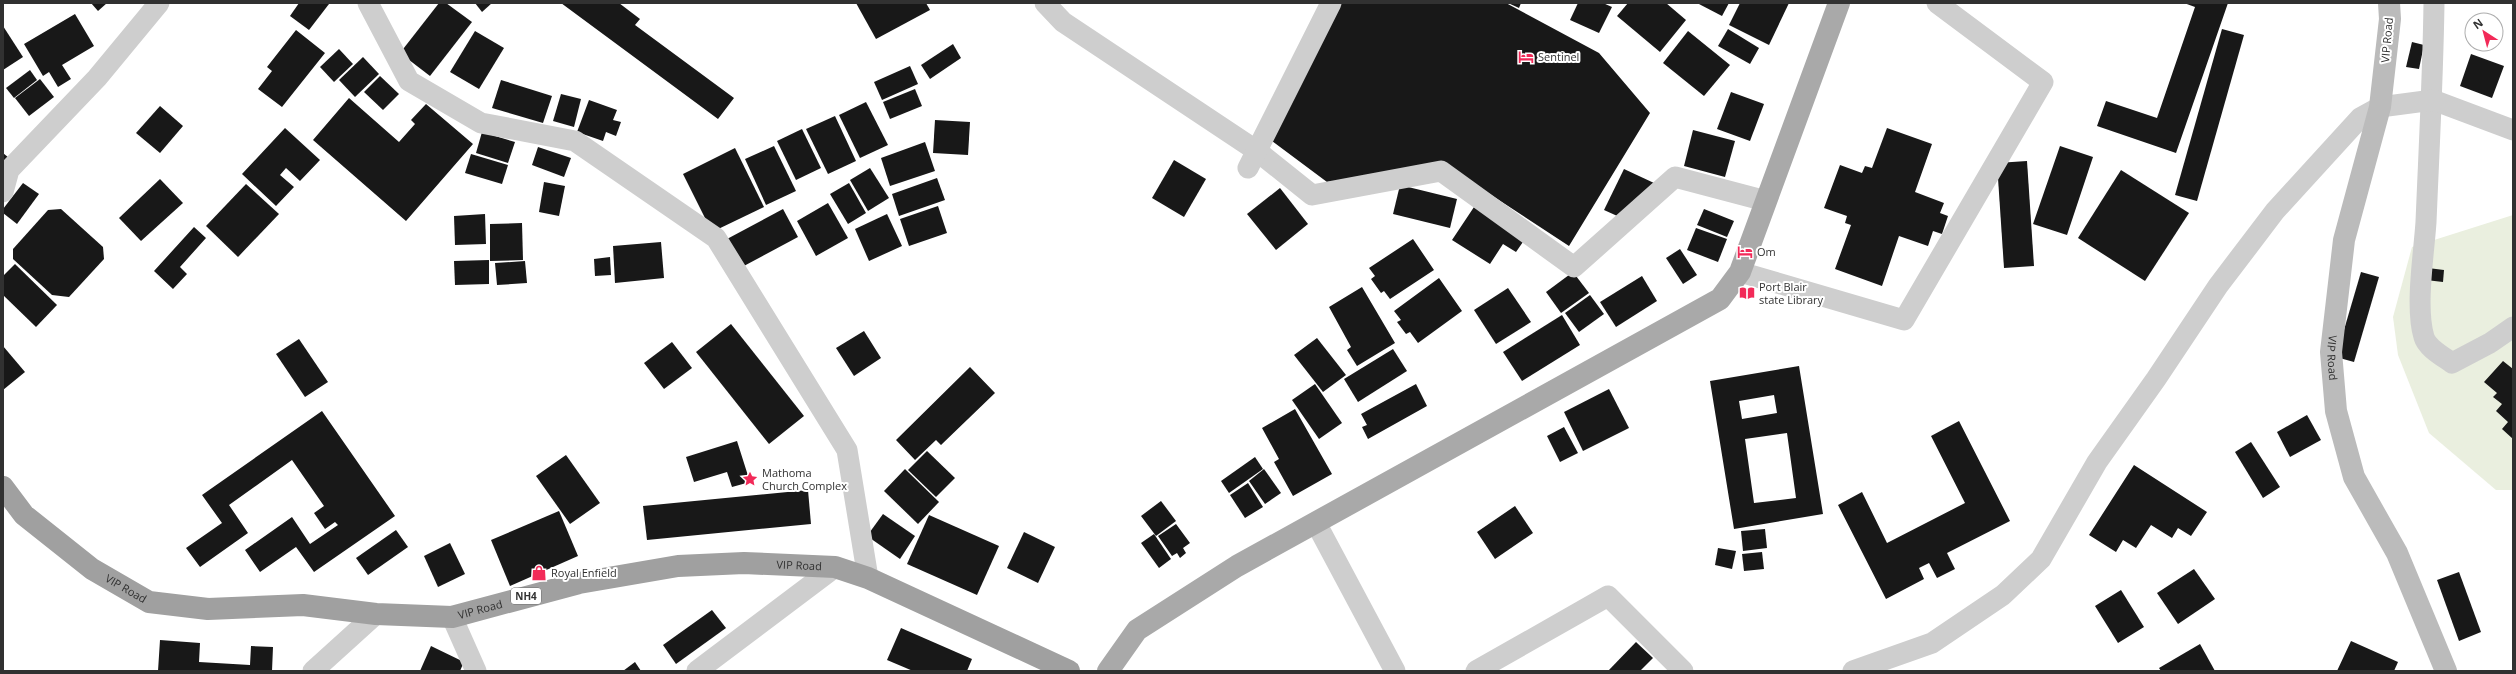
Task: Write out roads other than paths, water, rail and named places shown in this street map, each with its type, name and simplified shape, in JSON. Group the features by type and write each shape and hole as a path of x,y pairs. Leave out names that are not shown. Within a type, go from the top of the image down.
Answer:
{"highway":[{"name":"VIP Road","path":"3,487 24,515 92,569 149,602 208,609 303,605 376,614 452,616 579,583 678,566 744,563 836,567 868,578 1039,665 1069,671"}],"main road":[{"path":"1108,671 1137,630 1237,566 1720,299 1740,272 1839,3"},
{"name":"VIP Road","path":"2389,3 2390,19 2380,107 2344,240 2332,352 2336,411 2354,477 2397,553 2446,671"}],"street":[{"path":"3,192 8,170 97,78 159,3"},
{"path":"368,3 409,81 480,123 575,141 716,238 847,450 868,578"},
{"path":"1045,3 1063,22 1252,160 1312,195 1441,171 1574,267 1675,177 1766,201"},
{"path":"1252,160 1331,3"},
{"path":"1740,272 1904,320 2043,82 1937,3"},
{"path":"2434,3 2433,100 2421,269 2424,338 2438,353 2452,363 2490,343 2513,327"},
{"path":"1853,671 1932,643 2003,595 2041,559 2097,462 2237,261 2275,211 2360,118 2380,107 2433,100 2513,130"},
{"path":"1316,523 1395,671"},
{"path":"697,671 836,567"},
{"path":"1476,671 1608,596 1683,671"},
{"path":"313,671 376,614"},
{"path":"452,616 476,671"}],"place":[{"name":"Sentinel","path":"1526,57"},
{"name":"Om","path":"1745,252"},
{"name":"Port Blair state Library","path":"1747,293"},
{"name":"Mathoma Church Complex","path":"750,479"},
{"name":"Royal Enfield","path":"539,573"}]}
